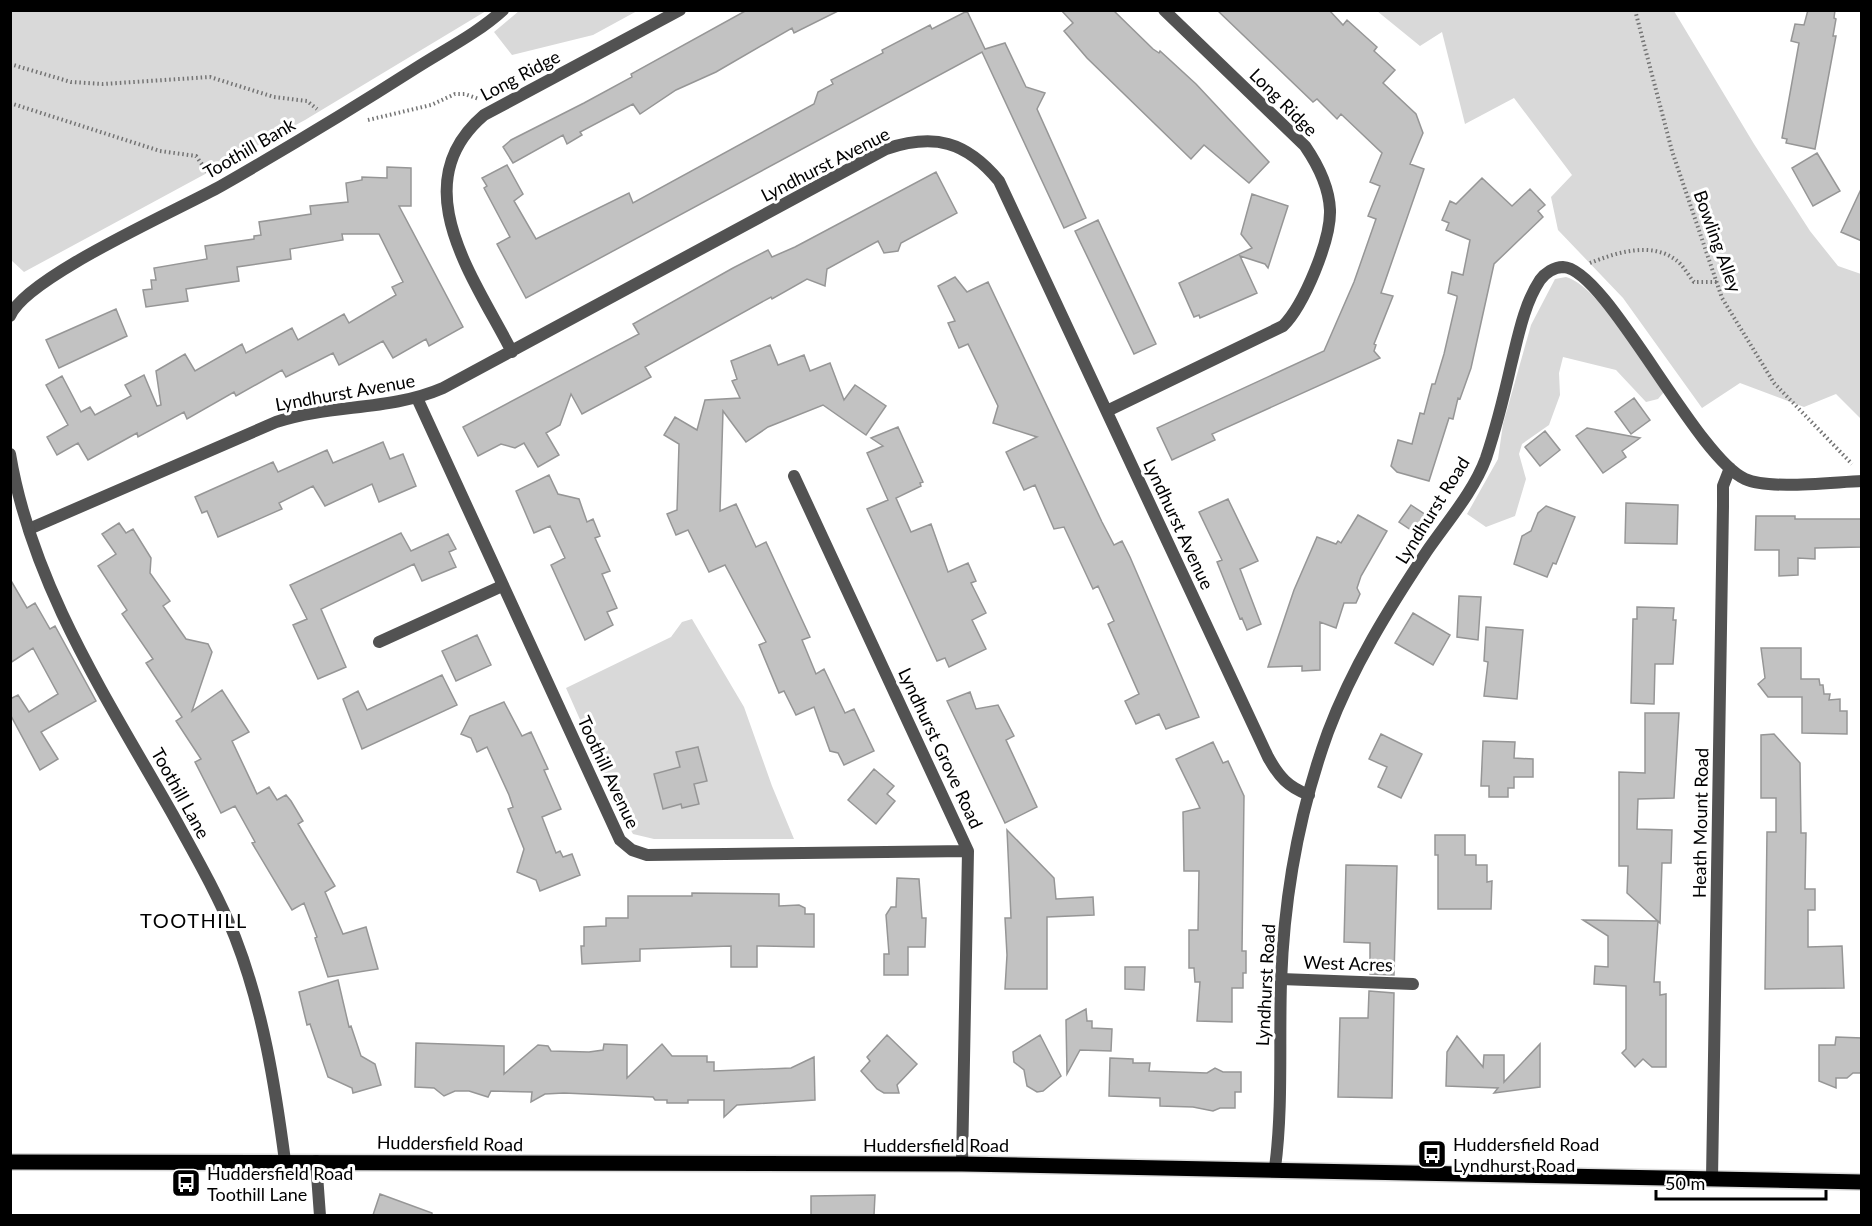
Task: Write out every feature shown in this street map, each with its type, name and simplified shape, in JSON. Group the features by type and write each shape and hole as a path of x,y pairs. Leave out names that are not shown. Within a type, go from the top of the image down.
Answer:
{"main road":[{"name":"Huddersfield Road","path":"10,1162 962,1164 1275,1168 1862,1182"}],"street":[{"name":"Toothill Bank","path":"11,315 34,288 71,265 219,187 332,121 503,10"},
{"name":"Long Ridge","path":"512,352 453,234 446,209 445,193 456,150 468,131 484,115 680,10"},
{"name":"Long Ridge","path":"1107,411 1283,326 1294,312 1309,283 1324,243 1330,212 1325,183 1317,164 1305,146 1164,10"},
{"name":"Lyndhurst Avenue","path":"29,529 276,422 304,415 417,398 455,383 886,149 910,142 938,141 969,153 981,161 999,181 1268,757 1279,777 1288,785 1309,795"},
{"name":"Lyndhurst Road","path":"1275,1168 1279,1140 1281,979 1290,884 1309,795 1328,731 1373,637 1479,475 1508,381 1519,331 1542,277 1554,269 1566,267 1576,271"},
{"path":"1576,271 1625,326 1699,430 1730,468 1749,481 1761,484 1862,482"},
{"name":"Toothill Avenue","path":"417,398 620,840 632,850 647,855 968,851"},
{"name":"Toothill Lane","path":"10,454 29,529 67,627 189,844 234,935 263,1023 285,1161"},
{"name":"Heath Mount Road","path":"1712,1179 1723,486 1730,468"},
{"name":"Lyndhurst Grove Road","path":"794,476 968,851 962,1164"},
{"path":"379,642 502,586"},
{"name":"West Acres","path":"1281,979 1413,984"},
{"path":"316,1161 320,1215"}],"path":[{"name":"Bowling Alley","path":"1635,10 1672,150 1722,298 1774,383 1855,467"},
{"path":"10,64 82,83 103,84 210,77 274,97 307,101 332,121"},
{"path":"366,120 431,105 455,94 502,104"},
{"path":"10,103 140,145 196,156 219,187"},
{"path":"1576,271 1587,264 1614,254 1632,250 1657,251 1676,260 1694,282 1717,282"}],"shaded area":[{"path":"11,10 486,11 305,120 24,272 11,260"},
{"path":"519,11 637,11 593,35 512,55 494,32"},
{"path":"1377,11 1674,11 1754,144 1810,231 1838,266 1861,274 1861,419 1836,394 1804,407 1740,383 1702,408 1623,298 1558,230 1551,197 1572,175 1514,98 1465,124 1442,32 1420,46"},
{"path":"1566,277 1579,283 1606,310 1633,345 1664,392 1658,399 1646,402 1616,370 1563,357 1559,373 1560,395 1549,425 1522,444 1519,454 1526,479 1515,516 1486,527 1467,514 1498,459 1503,424 1531,325 1555,279"},
{"path":"692,619 744,707 794,839 654,839 633,834 621,812 566,688 671,637 682,622","holes":["698,747 707,780 694,784 699,804 682,808 681,804 663,809 654,774 680,767 676,752"]}],"building":[{"path":"747,10 840,10 794,33 792,28 716,72 676,90 640,114 633,104 580,132 582,135 567,144 563,135 513,163 503,147 511,140 632,77 631,74"},
{"path":"1061,10 1113,10 1153,49 1159,53 1160,51 1196,84 1269,162 1249,183 1204,145 1191,159 1087,58 1064,31 1073,23"},
{"path":"1217,10 1329,10 1343,25 1347,20 1377,47 1374,51 1395,70 1383,83 1416,114 1423,133 1410,164 1424,169 1381,293 1393,296 1374,344 1376,345 1374,351 1380,358 1212,434 1215,440 1172,460 1157,428 1324,351 1354,282 1376,219 1368,216 1380,186 1370,182 1382,153 1341,114 1337,119 1317,99 1313,102"},
{"path":"1808,10 1835,10 1834,18 1836,19 1833,36 1836,36 1815,149 1786,143 1787,139 1782,138 1799,43 1791,41 1795,24 1804,25"},
{"path":"967,11 985,49 1005,43 1026,87 1045,93 1037,109 1086,218 1064,228 982,52 526,298 497,244 510,237 484,188 487,186 482,178 507,165 523,194 514,201 536,239 629,193 633,203 814,104 818,92 833,84 831,80 883,53 882,50 930,25 932,29"},
{"path":"1817,153 1840,191 1813,206 1792,168"},
{"path":"387,167 411,168 411,206 399,206 463,327 429,346 426,339 393,358 383,341 339,365 333,353 286,377 282,370 236,396 234,392 187,419 184,412 138,437 137,433 88,460 78,443 57,455 47,437 68,425 46,385 62,376 81,412 90,407 95,415 131,396 125,385 144,375 157,406 161,405 156,371 185,354 195,371 242,344 246,353 292,328 298,340 344,314 349,323 396,295 392,287 403,282 379,234 342,234 343,240 290,249 291,259 237,267 239,281 186,289 188,301 146,307 143,290 152,289 151,280 156,280 154,268 207,259 205,246 254,239 254,236 261,235 259,222 311,214 310,206 348,202 346,183 362,180 362,177 387,178"},
{"path":"936,172 957,213 901,243 898,251 884,253 878,241 827,269 825,286 807,279 772,299 771,297 645,367 651,377 582,414 571,394 560,425 546,433 559,455 538,467 524,443 515,448 501,444 478,456 463,427 639,334 633,324 733,268 768,250 772,257 795,247"},
{"path":"1482,178 1512,206 1530,189 1545,205 1538,211 1543,217 1494,264 1471,368 1460,399 1458,398 1453,419 1449,418 1429,481 1397,472 1391,466 1398,440 1412,444 1420,413 1424,414 1432,384 1435,384 1444,354 1457,298 1448,293 1452,272 1463,275 1470,240 1446,230 1449,223 1442,220 1450,201 1456,204"},
{"path":"1862,187 1862,241 1841,232"},
{"path":"1252,194 1288,206 1268,268 1265,264 1240,256 1257,293 1200,318 1199,315 1194,317 1179,283 1252,248 1241,234"},
{"path":"1098,220 1156,344 1134,354 1075,231"},
{"path":"955,277 967,292 988,282 1102,522 1114,545 1122,541 1130,557 1199,717 1166,729 1159,714 1136,724 1125,701 1139,694 1108,624 1114,621 1098,586 1093,589 1064,527 1054,529 1035,485 1024,490 1006,452 1037,437 993,423 998,406 968,344 959,348 948,323 955,321 938,286"},
{"path":"116,309 127,336 59,368 46,340"},
{"path":"770,345 778,365 804,355 810,371 830,363 844,400 855,385 886,406 866,435 823,405 768,427 746,442 723,411 720,511 736,504 756,547 766,542 810,637 802,640 816,674 824,669 845,713 854,709 874,751 844,765 838,753 830,751 814,707 796,715 784,691 779,693 759,645 766,642 725,565 709,572 688,530 676,535 667,514 677,510 679,444 664,435 675,417 697,430 705,400 740,398 732,381 737,379 731,361"},
{"path":"1634,398 1650,420 1631,434 1615,412"},
{"path":"898,427 923,482 920,483 921,486 896,498 911,532 931,524 948,572 968,563 976,581 971,583 986,613 972,620 986,649 949,667 945,658 937,661 867,509 888,500 867,453 883,446 871,438"},
{"path":"1587,428 1640,438 1622,451 1626,457 1603,473 1576,436"},
{"path":"1545,431 1560,450 1540,466 1525,447"},
{"path":"383,442 390,459 403,454 416,486 379,502 372,484 325,506 313,486 279,503 282,509 218,537 207,511 202,513 195,497 273,462 278,472 327,450 333,463"},
{"path":"549,475 558,494 579,499 587,522 593,519 600,536 595,538 610,571 602,574 617,608 607,612 613,625 585,640 551,565 565,558 550,526 534,533 516,491"},
{"path":"1228,499 1258,561 1240,569 1261,624 1247,630 1242,618 1240,619 1217,562 1222,560 1199,512"},
{"path":"1626,503 1678,505 1677,544 1625,543"},
{"path":"1411,505 1429,517 1417,534 1399,522"},
{"path":"1546,506 1575,517 1556,564 1553,563 1547,577 1514,564 1522,536 1531,531 1538,513"},
{"path":"1358,515 1387,531 1361,576 1357,588 1360,594 1356,603 1344,603 1336,628 1320,622 1320,670 1302,671 1302,666 1268,667 1294,590 1317,537 1336,544 1338,541 1341,543"},
{"path":"1756,516 1795,516 1795,519 1862,519 1862,547 1815,548 1815,559 1798,558 1798,575 1779,576 1779,550 1755,550"},
{"path":"119,523 126,533 133,529 151,558 150,573 170,601 163,606 186,639 208,644 212,652 192,711 222,690 249,732 232,741 257,794 269,787 277,800 286,795 291,801 303,821 298,824 335,886 325,892 343,934 366,927 378,969 328,977 315,938 317,937 304,903 292,910 252,843 255,842 235,806 221,813 195,762 201,759 176,721 182,717 146,663 153,659 122,614 127,610 98,566 116,554 102,534"},
{"path":"401,533 411,551 448,534 456,549 449,552 456,567 422,581 414,564 321,609 346,667 318,679 293,625 307,619 290,585"},
{"path":"10,579 27,608 35,603 50,629 55,626 96,701 41,732 58,759 40,770 10,714 10,699 18,695 29,712 58,694 33,648 10,663"},
{"path":"1459,596 1481,597 1478,640 1457,637"},
{"path":"1637,607 1674,608 1673,620 1676,620 1673,664 1655,664 1654,704 1631,703 1633,619 1637,619"},
{"path":"1413,613 1450,635 1433,665 1395,643"},
{"path":"1486,627 1523,630 1517,699 1484,696 1488,662 1484,661"},
{"path":"477,635 491,665 456,681 442,651"},
{"path":"1761,648 1801,648 1801,679 1819,679 1820,685 1823,685 1824,694 1830,694 1829,700 1840,699 1840,711 1847,711 1847,734 1802,733 1802,697 1768,697 1758,684 1765,678"},
{"path":"442,675 457,705 362,749 343,699 358,691 367,710"},
{"path":"970,692 976,709 998,705 1014,736 1006,740 1037,807 1005,823 947,701"},
{"path":"504,702 522,736 531,732 548,769 544,770 561,809 542,817 556,853 560,851 563,857 572,854 580,875 540,891 536,880 517,872 524,849 508,809 513,807 509,795 487,747 477,752 471,738 461,734 470,716"},
{"path":"1645,713 1679,713 1674,798 1638,799 1637,829 1672,830 1671,863 1662,863 1660,923 1627,893 1628,866 1619,866 1619,772 1645,773"},
{"path":"1381,734 1422,754 1401,798 1378,787 1387,767 1369,759"},
{"path":"1774,734 1800,763 1801,833 1806,833 1805,889 1815,889 1815,910 1808,910 1808,947 1842,946 1844,988 1765,989 1767,832 1776,832 1776,798 1761,798 1761,735"},
{"path":"1483,741 1515,742 1514,758 1533,759 1533,777 1514,777 1514,788 1508,788 1508,797 1489,797 1489,786 1481,786"},
{"path":"1213,742 1223,763 1228,761 1244,796 1242,951 1246,951 1246,973 1243,973 1243,988 1232,988 1232,1022 1197,1021 1200,982 1195,982 1194,968 1189,968 1189,930 1198,930 1199,871 1184,871 1183,812 1200,808 1176,759"},
{"path":"698,747 707,781 694,784 699,804 682,808 681,804 663,809 654,774 680,767 676,752"},
{"path":"874,769 894,786 887,794 895,801 876,824 848,800"},
{"path":"1007,830 1054,878 1056,899 1093,897 1094,915 1047,917 1047,989 1005,989 1007,955 1005,918 1011,918"},
{"path":"1435,835 1465,835 1465,855 1476,855 1476,865 1487,865 1487,882 1492,881 1491,909 1438,909 1438,855 1435,855"},
{"path":"1346,865 1397,866 1394,975 1370,974 1370,943 1344,942"},
{"path":"897,878 919,879 922,918 926,918 925,947 908,947 908,975 884,975 884,954 889,954 886,915 891,907 896,907"},
{"path":"692,893 779,894 779,906 799,905 805,908 805,914 814,914 814,947 757,946 757,967 731,967 731,946 640,949 640,961 582,964 581,946 584,946 584,927 606,926 606,918 628,918 628,896 692,896"},
{"path":"1583,920 1658,921 1654,982 1660,982 1660,995 1666,994 1666,1067 1652,1067 1643,1059 1635,1067 1622,1053 1626,1049 1626,986 1594,984 1595,966 1608,967 1608,936"},
{"path":"1125,967 1145,967 1144,990 1125,989"},
{"path":"338,980 349,1027 351,1026 361,1056 375,1064 381,1085 353,1093 352,1088 328,1077 310,1024 307,1025 299,992"},
{"path":"1369,991 1394,993 1392,1098 1338,1097 1340,1018 1368,1018"},
{"path":"1086,1009 1087,1021 1092,1021 1092,1028 1112,1029 1111,1051 1080,1050 1067,1074 1066,1020"},
{"path":"887,1035 917,1064 897,1085 899,1093 884,1093 877,1089 861,1071 870,1061 867,1057"},
{"path":"1040,1035 1061,1076 1043,1091 1037,1092 1027,1086 1024,1070 1014,1062 1013,1052"},
{"path":"1457,1036 1483,1067 1484,1055 1504,1055 1504,1082 1540,1044 1540,1087 1494,1093 1498,1088 1446,1086 1447,1052"},
{"path":"1836,1037 1862,1038 1862,1073 1853,1073 1847,1078 1836,1078 1836,1088 1819,1081 1819,1045 1835,1045"},
{"path":"416,1043 504,1046 504,1074 538,1045 548,1046 551,1051 589,1052 603,1050 604,1044 627,1045 627,1078 662,1044 672,1056 707,1056 707,1062 714,1062 714,1071 791,1068 814,1057 815,1100 737,1105 724,1117 724,1100 688,1100 688,1103 667,1103 667,1100 655,1100 653,1097 564,1093 545,1094 531,1102 532,1092 491,1091 488,1097 469,1091 455,1091 444,1096 434,1088 415,1087"},
{"path":"1110,1058 1133,1059 1133,1063 1150,1063 1149,1071 1207,1073 1215,1068 1223,1072 1241,1072 1241,1092 1235,1092 1235,1108 1220,1108 1213,1111 1193,1107 1160,1106 1160,1098 1109,1096"},
{"path":"380,1194 432,1213 432,1215 373,1215"},
{"path":"875,1195 874,1215 811,1215 811,1196"}],"place":[{"name":"Huddersfield Road Lyndhurst Road","path":"1432,1154"},
{"name":"Huddersfield Road Toothill Lane","path":"186,1183"}],"district":[{"name":"TOOTHILL","path":"194,920"}]}
